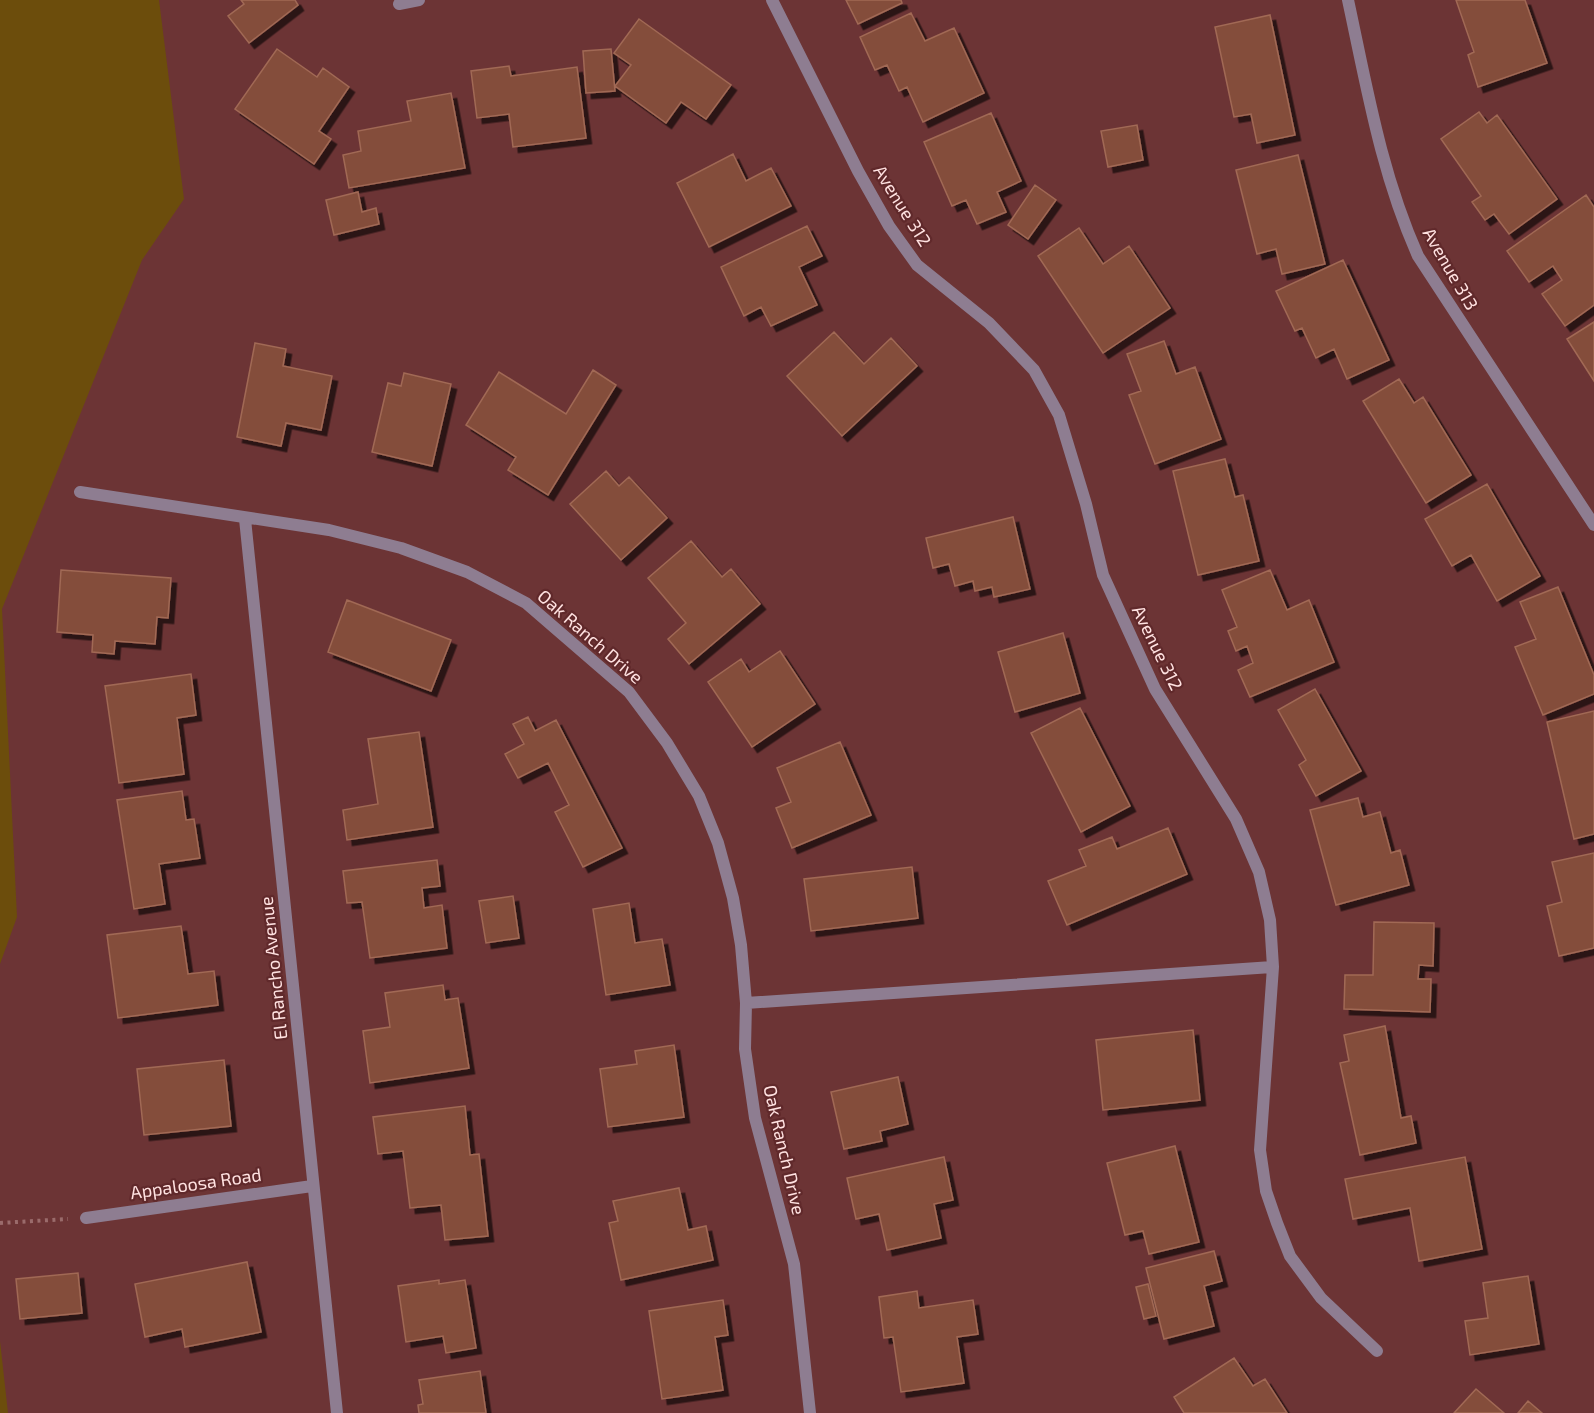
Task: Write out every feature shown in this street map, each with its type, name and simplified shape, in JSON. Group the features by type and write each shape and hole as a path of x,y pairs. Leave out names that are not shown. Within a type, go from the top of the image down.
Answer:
{"street":[{"path":"399,4 419,0"},
{"name":"Avenue 312","path":"772,0 858,171 889,226 917,265 989,322 1034,370 1059,415 1086,504 1103,575 1155,689 1236,819 1258,872 1270,920 1273,967 1260,1150 1266,1191 1290,1256 1321,1298 1377,1351"},
{"name":"Avenue 313","path":"1348,0 1380,151 1398,210 1418,256 1594,525"},
{"name":"Oak Ranch Drive","path":"80,492 329,530 401,548 467,572 526,603 629,692 667,743 699,796 718,843 741,945 746,1003 745,1049 755,1118 794,1264 810,1413"},
{"name":"El Rancho Avenue","path":"245,519 337,1413"},
{"path":"746,1003 1273,967"},
{"name":"Appaloosa Road","path":"89,1218 312,1186"}],"path":[{"path":"0,1223 89,1218"}],"shaded area":[{"path":"0,0 159,0 184,199 142,260 2,609 17,917 0,964"},
{"path":"0,1341 8,1413 0,1413"}],"building":[{"path":"241,0 295,0 298,5 249,43 228,16 244,4"},
{"path":"846,0 901,0 902,3 858,24"},
{"path":"1456,0 1525,0 1547,63 1478,87 1468,55 1474,52"},
{"path":"911,13 925,41 954,28 984,93 923,122 907,87 899,91 887,65 875,70 860,37"},
{"path":"1270,15 1295,135 1257,143 1251,114 1234,117 1215,27"},
{"path":"639,19 731,85 706,119 681,102 666,123 615,86 631,65 614,53"},
{"path":"277,49 317,77 323,68 349,87 319,131 331,139 314,164 235,109"},
{"path":"611,49 615,91 586,93 583,51"},
{"path":"509,66 511,76 577,67 586,138 513,147 509,114 477,118 471,71"},
{"path":"451,93 465,168 349,188 343,155 361,151 358,131 411,121 407,101"},
{"path":"1479,112 1487,123 1497,115 1557,199 1509,234 1494,214 1485,220 1472,202 1481,196 1441,139"},
{"path":"991,113 1021,181 997,192 1006,212 977,224 966,200 952,206 924,142"},
{"path":"1137,125 1143,160 1108,167 1101,131"},
{"path":"733,154 746,181 771,168 791,206 709,247 677,183"},
{"path":"1298,155 1325,264 1282,274 1276,249 1257,254 1236,170"},
{"path":"1035,185 1056,200 1028,239 1008,225"},
{"path":"358,192 362,212 376,208 379,224 334,235 326,200"},
{"path":"1586,195 1594,207 1594,305 1565,326 1542,294 1562,280 1553,266 1529,282 1507,251"},
{"path":"807,226 822,256 799,267 817,305 771,326 761,307 744,316 721,267"},
{"path":"1079,228 1103,264 1129,246 1170,308 1103,353 1038,256"},
{"path":"1343,260 1389,360 1347,379 1334,349 1316,358 1302,328 1295,331 1276,291"},
{"path":"1594,322 1594,381 1567,339"},
{"path":"834,332 864,364 891,338 917,366 842,436 787,376"},
{"path":"1164,341 1176,374 1195,367 1221,439 1155,464 1129,395 1141,391 1127,354"},
{"path":"255,343 286,349 283,366 332,376 321,430 286,423 281,446 237,437"},
{"path":"593,370 616,385 548,495 508,470 516,457 466,425 499,372 566,414"},
{"path":"404,373 451,384 432,466 372,452 388,383 401,386"},
{"path":"1399,379 1414,403 1423,397 1471,475 1426,503 1363,401"},
{"path":"1225,459 1235,497 1243,495 1259,561 1198,575 1173,471"},
{"path":"606,471 619,486 629,477 667,518 621,560 570,504"},
{"path":"1487,484 1540,576 1497,601 1471,555 1452,566 1425,519"},
{"path":"1013,517 1030,589 994,597 992,587 975,591 973,581 955,586 949,564 933,568 926,538"},
{"path":"691,541 722,577 731,569 760,604 689,664 668,639 686,623 648,578"},
{"path":"61,570 171,578 168,618 157,617 155,644 115,641 114,654 92,652 93,635 57,632"},
{"path":"1270,570 1287,610 1309,600 1334,662 1250,697 1238,670 1253,663 1247,646 1236,651 1228,631 1237,627 1222,590"},
{"path":"1558,587 1594,675 1594,694 1543,715 1515,647 1536,639 1520,602"},
{"path":"347,600 451,640 431,691 328,652"},
{"path":"1063,633 1080,693 1015,712 998,652"},
{"path":"780,651 815,704 752,747 708,682 741,659 749,672"},
{"path":"191,674 196,715 177,718 184,774 119,783 105,686"},
{"path":"1315,689 1361,771 1316,796 1299,765 1306,760 1278,710"},
{"path":"1080,708 1130,806 1081,832 1031,733"},
{"path":"1594,711 1594,834 1574,839 1547,722"},
{"path":"528,717 535,731 556,720 622,848 583,867 555,812 569,805 548,763 518,778 505,754 524,744 513,724"},
{"path":"419,732 433,827 347,840 343,810 378,804 368,739"},
{"path":"840,742 871,815 792,848 776,808 791,802 777,768"},
{"path":"182,791 186,820 194,819 200,858 159,864 165,904 134,909 117,800"},
{"path":"1358,798 1363,817 1380,812 1391,853 1400,850 1409,885 1336,905 1310,810"},
{"path":"1168,828 1187,874 1067,925 1048,881 1086,866 1079,850 1112,837 1117,849"},
{"path":"1594,853 1594,948 1559,956 1547,906 1562,902 1552,862"},
{"path":"437,860 440,886 422,888 424,908 442,905 447,948 370,958 362,902 347,903 343,871"},
{"path":"912,867 918,918 811,931 804,879"},
{"path":"513,896 519,938 486,943 479,901"},
{"path":"629,903 635,943 662,939 670,985 606,995 593,909"},
{"path":"1374,922 1434,923 1433,966 1419,965 1418,979 1431,979 1430,1012 1344,1009 1345,975 1373,975"},
{"path":"181,926 188,974 214,971 218,1005 118,1018 107,935"},
{"path":"443,985 445,1000 458,998 469,1068 370,1083 363,1031 390,1027 385,993"},
{"path":"1385,1026 1401,1118 1411,1116 1416,1143 1360,1155 1340,1063 1349,1061 1344,1035"},
{"path":"1193,1030 1200,1100 1103,1110 1096,1040"},
{"path":"674,1045 684,1117 608,1127 600,1069 637,1064 635,1051"},
{"path":"224,1060 231,1126 144,1135 137,1069"},
{"path":"898,1077 908,1124 880,1131 882,1141 844,1149 831,1092"},
{"path":"465,1106 470,1155 479,1154 488,1236 445,1240 441,1205 410,1208 403,1151 378,1154 373,1117"},
{"path":"1175,1146 1199,1242 1149,1254 1143,1231 1125,1235 1107,1163"},
{"path":"944,1157 953,1200 934,1204 941,1238 887,1250 879,1214 856,1219 847,1178"},
{"path":"1465,1157 1482,1249 1419,1261 1410,1208 1353,1219 1345,1179"},
{"path":"679,1188 688,1230 706,1226 713,1260 621,1280 609,1223 618,1221 613,1201"},
{"path":"1214,1251 1222,1281 1204,1286 1214,1326 1164,1339 1146,1268"},
{"path":"247,1262 261,1332 185,1347 182,1329 145,1337 135,1284"},
{"path":"78,1273 82,1313 20,1319 16,1279"},
{"path":"1528,1276 1539,1344 1470,1355 1465,1321 1488,1318 1483,1283"},
{"path":"439,1280 439,1284 465,1280 476,1348 446,1353 443,1336 406,1342 398,1286"},
{"path":"1148,1284 1156,1316 1144,1319 1136,1287"},
{"path":"917,1291 919,1308 973,1300 978,1334 957,1337 964,1383 901,1392 893,1337 884,1338 879,1297"},
{"path":"723,1300 728,1335 715,1337 723,1390 662,1399 649,1311"},
{"path":"1234,1358 1253,1386 1265,1379 1287,1413 1184,1413 1174,1397"},
{"path":"480,1371 486,1413 419,1413 418,1405 423,1404 419,1380"},
{"path":"1476,1389 1504,1413 1454,1413"},
{"path":"1528,1401 1542,1413 1518,1413"}]}
